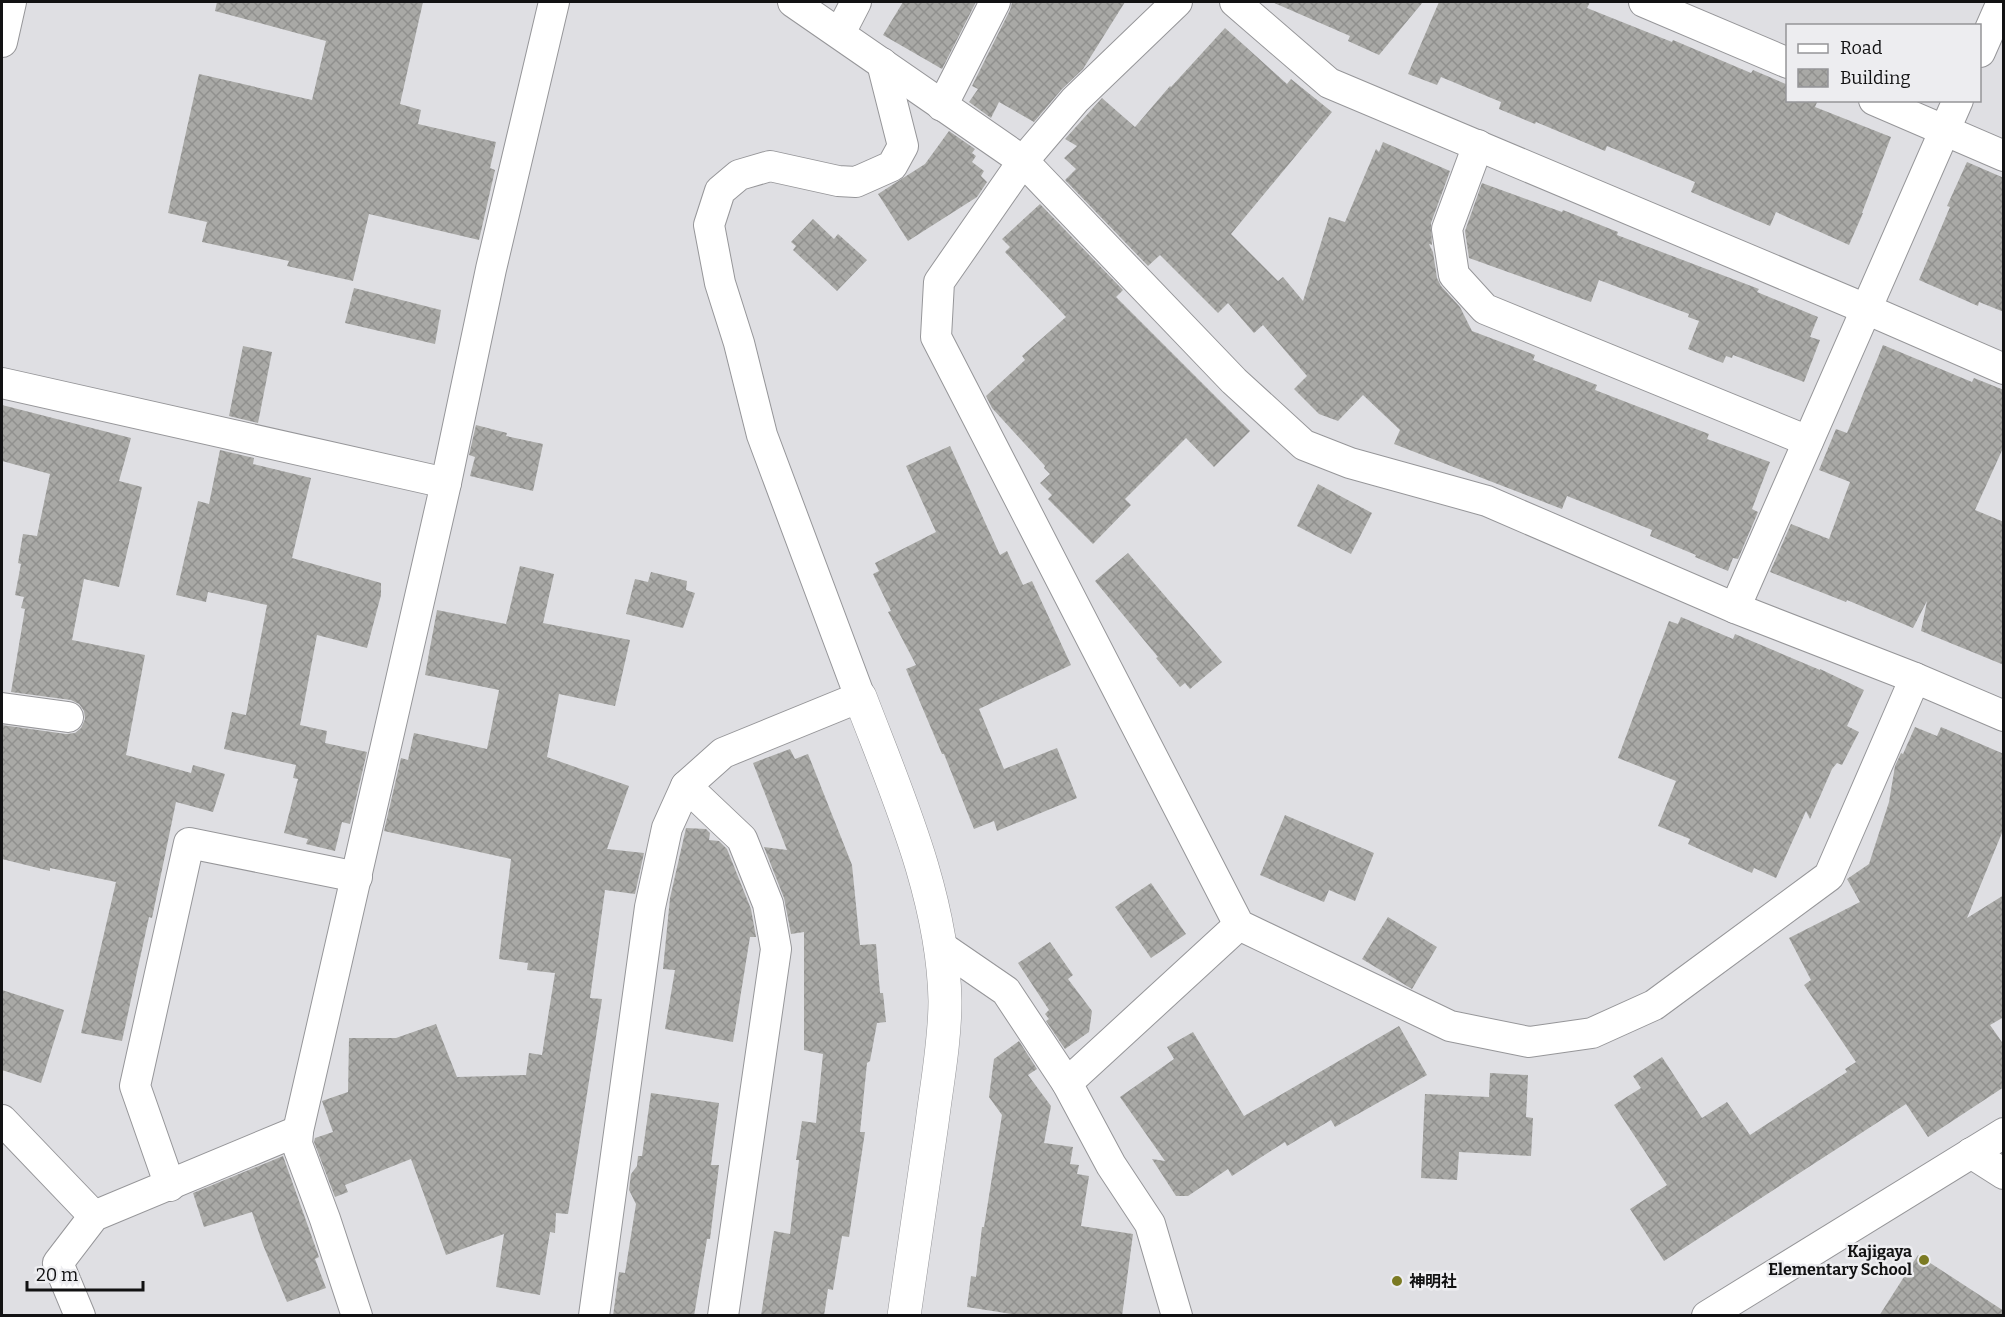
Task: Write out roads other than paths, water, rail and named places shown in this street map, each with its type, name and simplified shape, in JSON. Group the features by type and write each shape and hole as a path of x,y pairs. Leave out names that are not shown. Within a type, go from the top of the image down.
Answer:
{"street":[{"path":"2,42 11,2"},
{"path":"357,1316 297,1144 298,1131 446,483 492,268 555,2"},
{"path":"793,2 1023,161 1234,381 1304,445 1350,463 1487,501 1735,608 1916,678 2004,716"},
{"path":"840,33 856,2"},
{"path":"942,106 995,2"},
{"path":"1177,2 1075,100 1023,161 939,282 936,337 1239,925 1450,1026 1529,1042 1592,1033 1653,1005 1829,876 1916,678"},
{"path":"1236,2 1329,83 2004,369"},
{"path":"1644,2 1786,62"},
{"path":"1981,50 2002,2"},
{"path":"882,63 903,146 892,166 856,182 838,181 770,166 739,175 720,191 709,225 720,283 739,343 762,435 909,825 932,903 945,1001 940,1063 904,1316"},
{"path":"1879,102 2004,156"},
{"path":"1735,608 1957,102"},
{"path":"1478,145 1447,228 1454,275 1485,309 1808,441"},
{"path":"2,383 446,483"},
{"path":"594,1316 650,907 667,828 686,786 723,753 860,697"},
{"path":"2,708 68,717"},
{"path":"686,786 742,839 768,904 776,949 723,1316"},
{"path":"170,1186 135,1086 189,843 357,877"},
{"path":"1067,1083 1239,925"},
{"path":"939,945 1006,991 1067,1083 1111,1165 1150,1224 1177,1316"},
{"path":"2,1120 94,1216"},
{"path":"80,1316 58,1263 94,1216 298,1131"},
{"path":"1707,1316 2004,1133"},
{"path":"1971,1153 2004,1174"}],"place":[{"name":"Kajigaya Elementary School","path":"1924,1260"},
{"name":"神明社","path":"1397,1281"}]}
